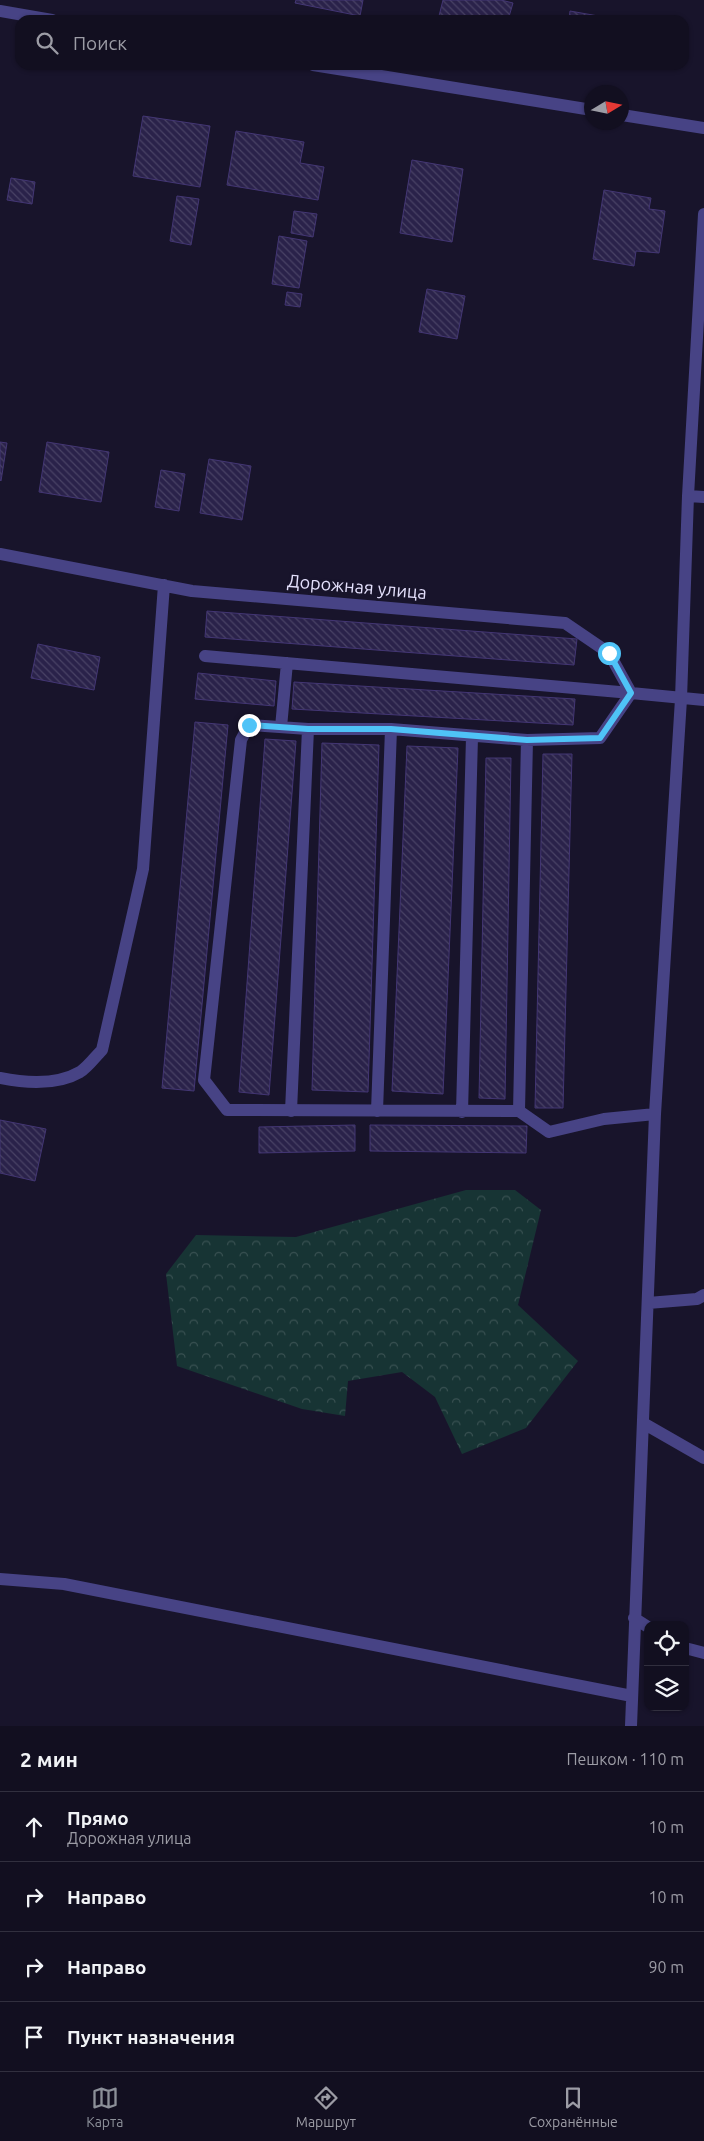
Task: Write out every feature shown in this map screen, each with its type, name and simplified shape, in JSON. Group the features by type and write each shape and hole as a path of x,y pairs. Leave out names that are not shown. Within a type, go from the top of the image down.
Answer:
{"street":[{"path":"0,11 23,15"},
{"path":"344,70 584,109"},
{"path":"629,116 704,128"},
{"path":"631,1726 655,1114 681,699 688,496 704,214"},
{"path":"688,496 704,497"},
{"name":"Дорожная улица","path":"0,554 192,591 565,623 609,653 631,693"},
{"path":"0,1078 23,1082 58,1081 80,1072 102,1050 143,869 164,585"},
{"path":"205,656 704,700"},
{"path":"281,727 287,663"},
{"path":"631,693 600,738 527,740 391,729 308,729 249,725 241,740 204,1080 227,1110 519,1112 549,1132 604,1119 655,1114"},
{"path":"291,1111 308,729"},
{"path":"377,1111 391,729"},
{"path":"462,1112 472,737"},
{"path":"519,1112 527,740"},
{"path":"648,1303 702,1300"},
{"path":"643,1423 704,1458"},
{"path":"0,1579 64,1584 632,1696"},
{"path":"634,1618 644,1624"},
{"path":"689,1649 704,1653"}],"green space":[{"path":"466,1190 515,1190 541,1210 518,1305 578,1361 526,1428 462,1454 435,1397 402,1372 348,1381 345,1416 302,1409 177,1366 166,1274 196,1235 296,1237"}],"building":[{"path":"296,0 363,0 360,15 295,3"},
{"path":"443,0 501,0 513,3 509,15 439,15"},
{"path":"570,11 593,15 570,15"},
{"path":"143,116 210,126 200,187 133,176"},
{"path":"236,131 304,142 300,163 324,167 318,200 227,185"},
{"path":"412,160 463,169 452,242 400,233"},
{"path":"11,178 35,182 32,204 7,200"},
{"path":"604,190 651,198 649,209 665,211 659,253 636,251 634,266 593,259"},
{"path":"177,196 199,199 191,245 170,241"},
{"path":"294,211 317,214 313,237 291,233"},
{"path":"279,236 307,241 299,288 272,284"},
{"path":"427,289 465,296 457,339 419,332"},
{"path":"287,292 302,294 300,307 285,305"},
{"path":"0,442 7,443 1,481 0,480"},
{"path":"47,442 109,452 101,502 39,492"},
{"path":"209,459 251,466 242,520 200,513"},
{"path":"161,470 185,474 179,511 155,507"},
{"path":"207,611 577,639 574,665 205,637"},
{"path":"38,644 100,657 94,690 31,678"},
{"path":"198,673 276,681 274,706 195,699"},
{"path":"294,682 575,699 573,725 292,709"},
{"path":"195,722 228,725 194,1091 162,1088"},
{"path":"265,739 296,741 269,1095 239,1092"},
{"path":"322,743 379,745 368,1092 312,1090"},
{"path":"407,746 458,748 443,1094 392,1091"},
{"path":"543,754 572,754 563,1108 535,1108"},
{"path":"486,758 511,758 505,1099 479,1098"},
{"path":"0,1120 46,1129 35,1181 0,1173"},
{"path":"355,1125 355,1151 259,1153 259,1127"},
{"path":"370,1125 527,1126 526,1153 370,1151"}],"route":[{"path":"249,725 308,729 391,729 527,740 600,738 631,693 609,653"}]}
